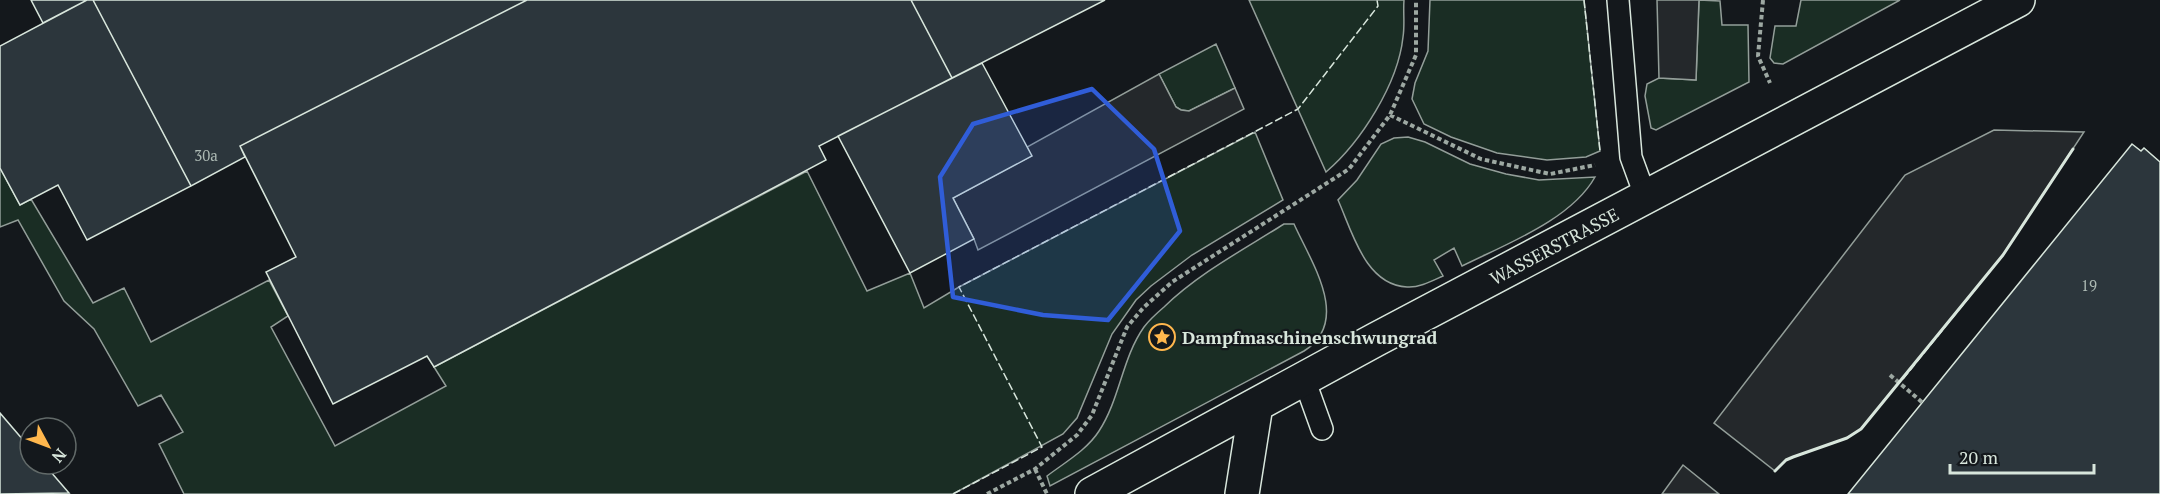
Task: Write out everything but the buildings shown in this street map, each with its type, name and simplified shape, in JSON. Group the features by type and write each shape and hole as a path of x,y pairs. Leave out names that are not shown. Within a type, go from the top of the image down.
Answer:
{"street":[{"name":"WASSERSTRASSE","path":"1092,494 1124,485 1256,405 2018,0"},
{"path":"1242,494 1256,405"}],"lane":[{"path":"1618,0 1631,157 1646,198"},
{"path":"1304,380 1322,429"}],"path":[{"path":"987,494 1035,469 1077,435 1092,415 1127,327 1144,307 1172,282 1349,169 1390,115 1416,55 1416,0"},
{"path":"1763,0 1758,56 1787,122"},
{"path":"1390,115 1481,159 1550,174 1631,157"},
{"path":"1890,375 1923,403"},
{"path":"1035,469 1047,494"}],"highlighted area":[{"path":"1092,89 1154,149 1180,231 1108,320 1043,315 953,297 940,177 973,124"}],"green space":[{"path":"1249,0 1404,0 1404,32 1400,55 1386,92 1376,111 1352,145 1326,172"},
{"path":"1430,0 1584,0 1600,151 1586,157 1547,160 1497,153 1451,137 1424,124 1412,99 1415,83 1428,51"},
{"path":"1699,0 1720,1 1722,25 1748,25 1749,82 1656,130 1651,128 1645,96 1647,84 1659,78 1696,80"},
{"path":"1801,0 1900,0 1783,64 1774,63 1770,58 1775,26 1796,26"},
{"path":"1216,44 1235,88 1189,111 1181,110 1176,107 1159,74"},
{"path":"1255,132 1283,200 1192,255 1136,300 1112,334 1077,418 1063,434 953,494 184,494 159,444 183,432 161,395 138,406 94,329 64,301 18,220 0,227 0,168 20,205 31,199 93,303 124,288 151,342 269,280 288,316 271,327 335,446 446,386 434,367 807,171 867,291 910,273 924,308 959,287"},
{"path":"1408,137 1425,142 1470,164 1506,174 1539,180 1595,177 1570,206 1536,229 1462,266 1454,248 1434,260 1443,276 1425,284 1407,287 1393,284 1380,277 1370,267 1355,241 1338,200 1357,180 1381,144 1394,138"},
{"path":"1284,224 1294,224 1323,290 1326,308 1325,324 1318,338 1304,351 1050,486 1047,476 1082,450 1099,431 1112,406 1131,352 1149,321 1192,283"}],"shaded area":[{"path":"1657,0 1699,0 1696,80 1659,78"},
{"path":"1159,74 1176,107 1181,110 1189,111 1235,88 1244,109 978,250 953,198 1031,156 1027,147"},
{"path":"1994,130 2084,132 2003,255 1861,429 1847,438 1786,460 1775,471 1714,423 1905,175"},
{"path":"1683,465 1719,494 1662,494"}],"fence":[{"path":"953,494 1042,447 959,287 1298,109 1378,6 1377,0"},
{"path":"1584,0 1600,151"},
{"path":"1903,379 2003,255 2073,149"},
{"path":"1775,471 1786,460 1847,438 1861,429 1895,387"}],"wall":[{"path":"1775,471 1786,460 1847,438 1861,429 2003,255 2073,149"}],"place":[{"name":"Dampfmaschinenschwungrad","path":"1162,337"}]}
